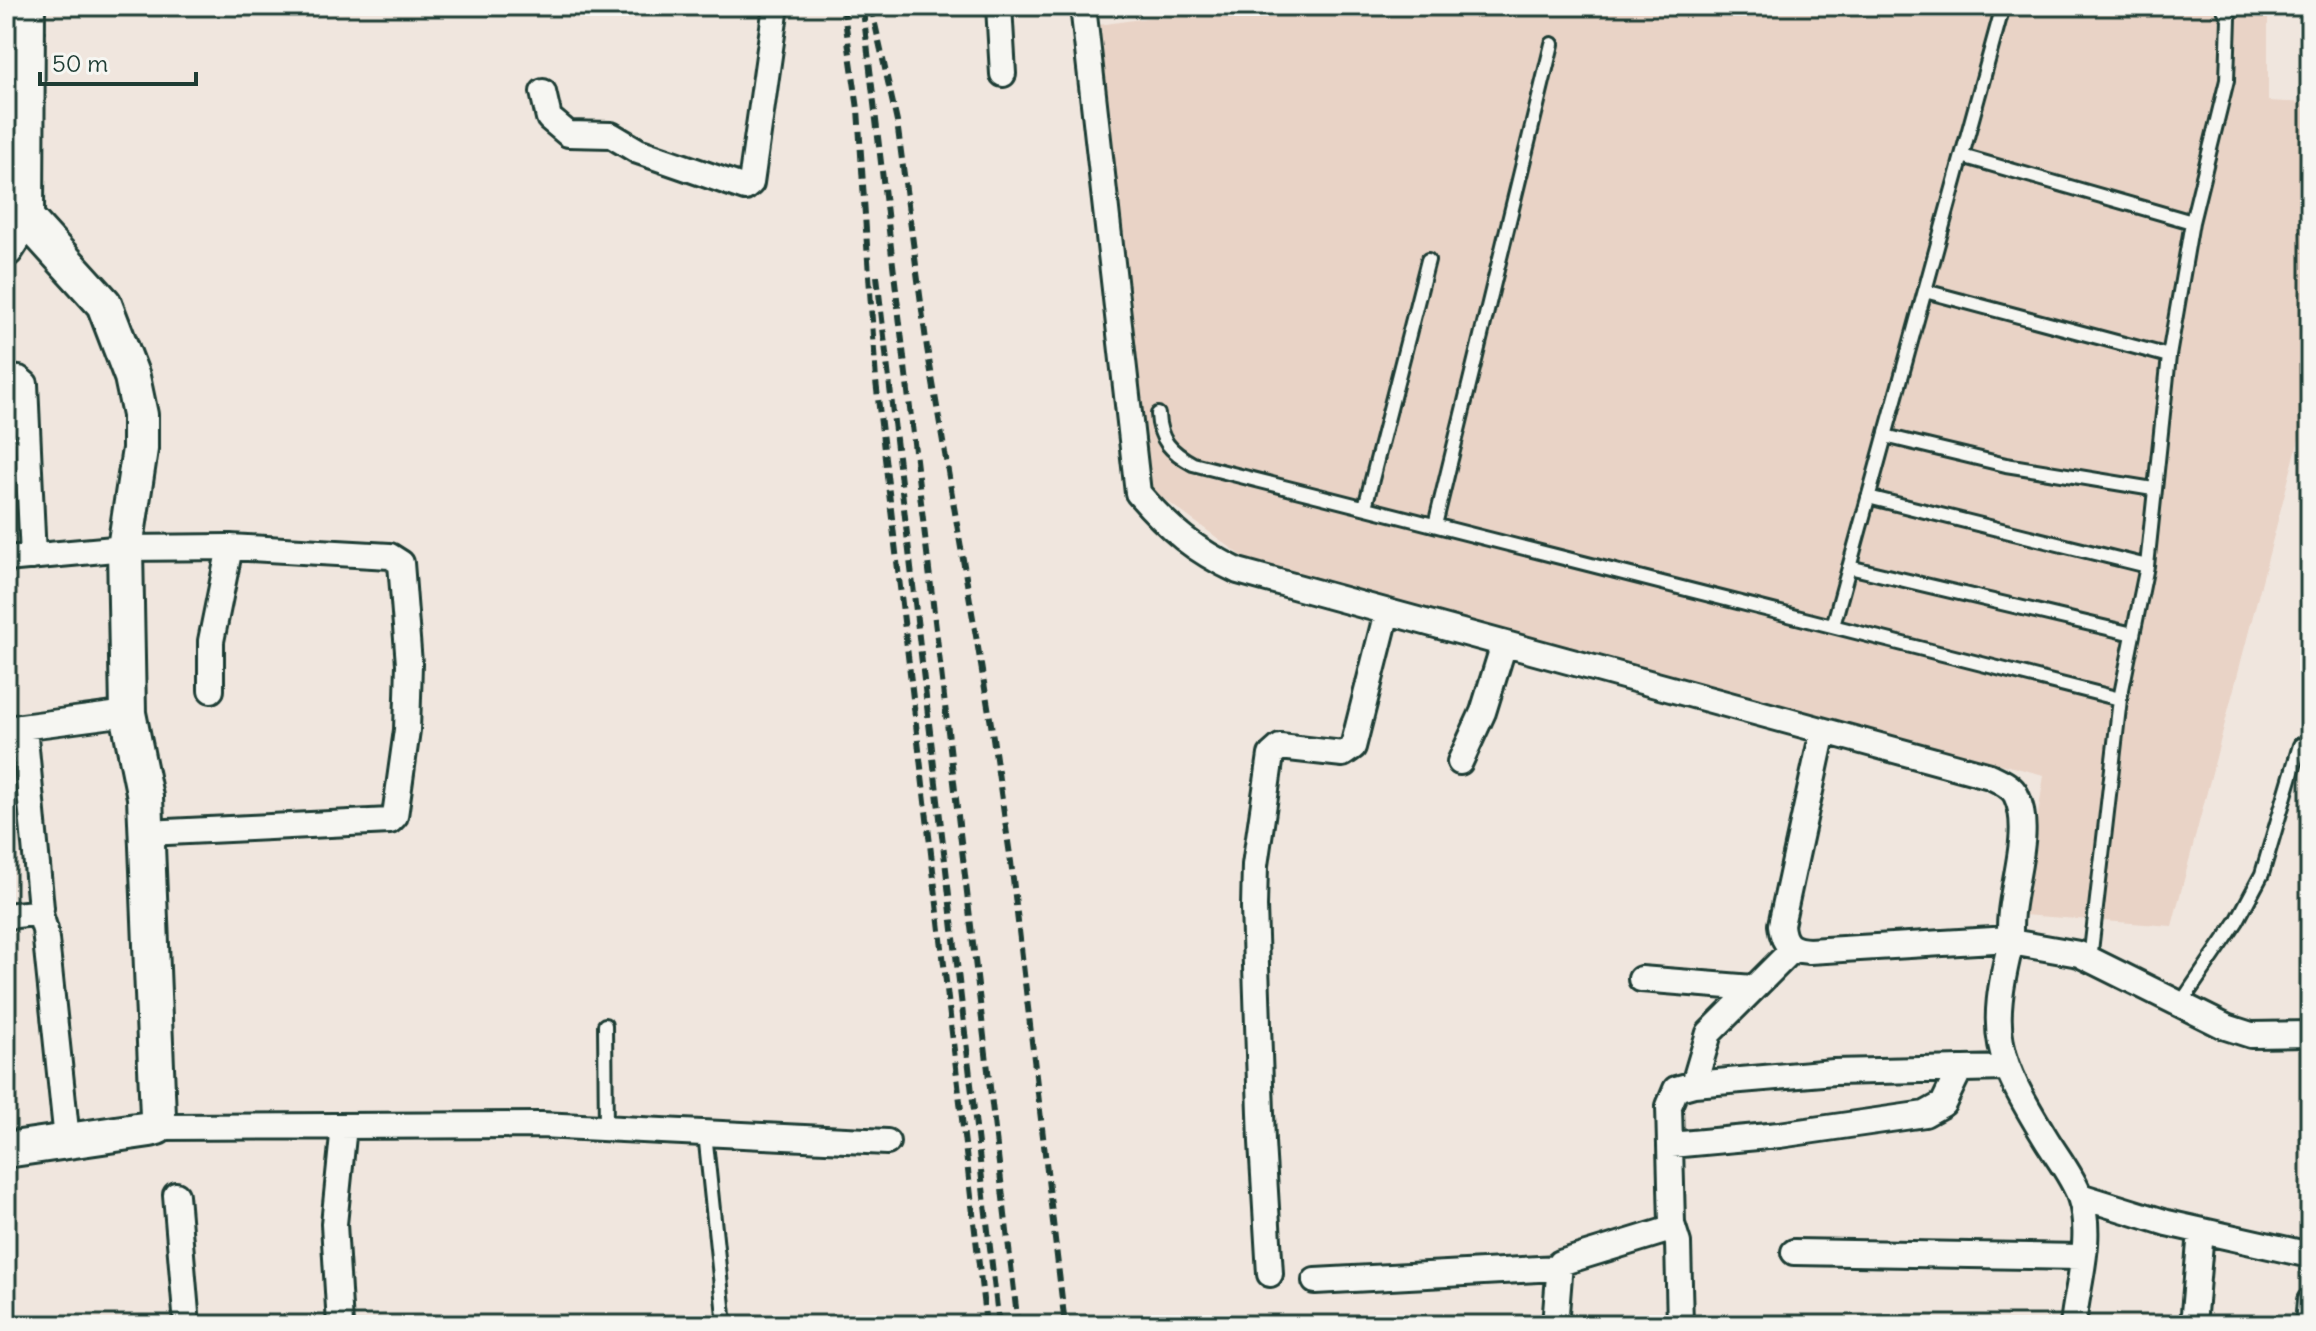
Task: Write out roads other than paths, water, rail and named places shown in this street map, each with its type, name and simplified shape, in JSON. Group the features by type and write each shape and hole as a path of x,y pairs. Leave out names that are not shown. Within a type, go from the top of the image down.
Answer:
{"street":[{"path":"6,249 26,218 27,6"},
{"path":"543,92 549,118 568,134 611,135 638,151 745,188 751,183 776,6"},
{"path":"999,6 1003,74"},
{"path":"1083,6 1138,493 1170,531 1208,557 1238,571 1990,776 2008,786 2016,796 2022,828 2010,940 1996,1018 2007,1068 2080,1196 2085,1238 2073,1325"},
{"path":"26,218 104,304 132,377 140,415 140,449 125,548 128,713 145,797 157,1127"},
{"path":"6,378 19,379 25,384 33,557"},
{"path":"211,690 211,641 230,547"},
{"path":"6,559 125,548 230,547 390,556 401,563 409,664 407,730 395,816 382,823 147,833"},
{"path":"1270,1274 1254,907 1255,865 1271,755 1280,747 1343,754 1353,747 1387,612"},
{"path":"1460,762 1483,712 1504,644"},
{"path":"67,1140 45,930 39,911 15,728 128,713"},
{"path":"1792,950 1786,944 1781,925 1823,731"},
{"path":"6,916 39,911"},
{"path":"1694,1084 1709,1033 1792,950 2010,940 2090,960 2226,1027 2251,1035 2310,1034"},
{"path":"1641,979 1753,988"},
{"path":"1680,1325 1678,1243 1672,1224 1671,1095 1676,1089 1694,1084 1834,1072 2007,1068"},
{"path":"1671,1145 1779,1135 1925,1114 1943,1104 1960,1069"},
{"path":"340,1325 334,1224 344,1126"},
{"path":"6,1150 157,1127 606,1129 887,1142"},
{"path":"176,1195 187,1325"},
{"path":"2080,1196 2201,1231 2310,1255"},
{"path":"1555,1325 1558,1268 1566,1259 1668,1230 1672,1224"},
{"path":"2193,1325 2201,1231"},
{"path":"1794,1252 2082,1257"},
{"path":"1315,1281 1558,1268"},
{"path":"2308,1325 2310,1301"}],"lane":[{"path":"1833,626 2003,6"},
{"path":"2090,960 2120,699 2147,566 2169,356 2192,222 2227,80 2229,18 2222,6"},
{"path":"1435,525 1552,44"},
{"path":"1962,156 2192,222"},
{"path":"1365,507 1428,260"},
{"path":"1925,291 2169,356"},
{"path":"1158,414 1164,441 1178,456 1193,464 2120,699"},
{"path":"1885,436 2006,465 2153,489"},
{"path":"1868,497 2147,566"},
{"path":"1849,567 2133,634"},
{"path":"2181,1003 2237,921 2262,874 2300,745"},
{"path":"605,1025 606,1129"},
{"path":"705,1133 725,1325"}],"railway":[{"path":"843,6 858,109 876,381 986,1325"},
{"path":"871,6 897,122 927,348 991,724 1011,862 1065,1325"},
{"path":"863,10 1018,1325"},
{"path":"877,276 999,1325"}]}
